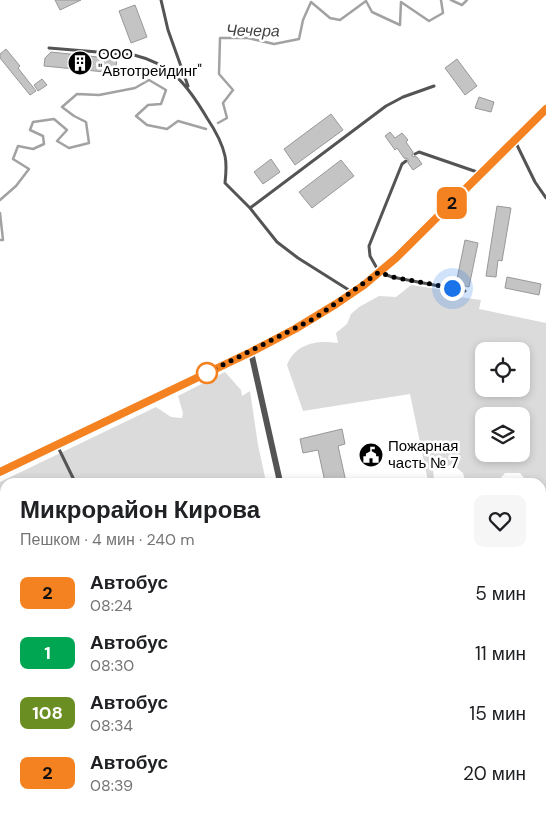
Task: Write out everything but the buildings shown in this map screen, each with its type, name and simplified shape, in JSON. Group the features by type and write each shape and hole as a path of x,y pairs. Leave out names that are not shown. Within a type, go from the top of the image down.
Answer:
{"street":[{"path":"0,472 251,352 315,318 379,272 482,174 546,109"},
{"path":"251,352 279,478"}],"lane":[{"path":"161,0 168,30 188,87 217,134 222,146 226,167 225,183 250,208 278,242 298,258 352,292"},
{"path":"49,48 143,57 170,71 188,87"},
{"path":"250,208 386,106 434,86"},
{"path":"515,140 535,182 546,198"},
{"path":"415,154 419,152 482,174"},
{"path":"406,161 402,164 369,246 370,256 379,272 392,277 465,291"},
{"path":"56,445 73,478"}],"shaded area":[{"path":"411,285 457,292 459,297 481,300 479,309 546,323 546,478 524,478 520,473 505,473 501,478 464,478 463,473 452,464 433,470 434,478 427,478 410,394 303,411 287,365 296,352 308,345 322,342 338,343 336,333 347,324 351,314 359,307 379,296 396,297"},
{"path":"225,372 241,390 242,396 250,391 265,478 8,478 156,407 171,417 182,418 183,413 178,396"}],"waterway":[{"name":"Чечера","path":"218,123 227,118 223,103 233,90 219,74 220,38 248,38 274,44 299,39 303,20 311,2 330,18 340,20 366,1 372,12 400,25 401,2 429,21 443,13 441,0"},
{"name":"Чечера","path":"451,0 462,5 467,0"},
{"name":"Чечера","path":"0,200 16,186 29,169 13,159 18,146 33,149 44,144 43,136 30,130 33,122 54,119 67,130 57,141 69,148 89,143 86,122 62,107 77,94 99,95 135,88 149,80 166,90 161,104 148,105 136,116 147,125 167,129 178,121 206,129"},
{"name":"Чечера","path":"0,213 3,240 0,240"}],"bus line":[{"name":"2","path":"0,472 251,352 315,318 364,285 396,258 546,109"}],"place":[{"name":"ООО \"Автотрейдинг\"","path":"80,63"},
{"name":"Пожарная часть № 7","path":"371,455"}],"route":[{"path":"207,373 315,318 364,285 379,272 392,277 452,288"}]}
